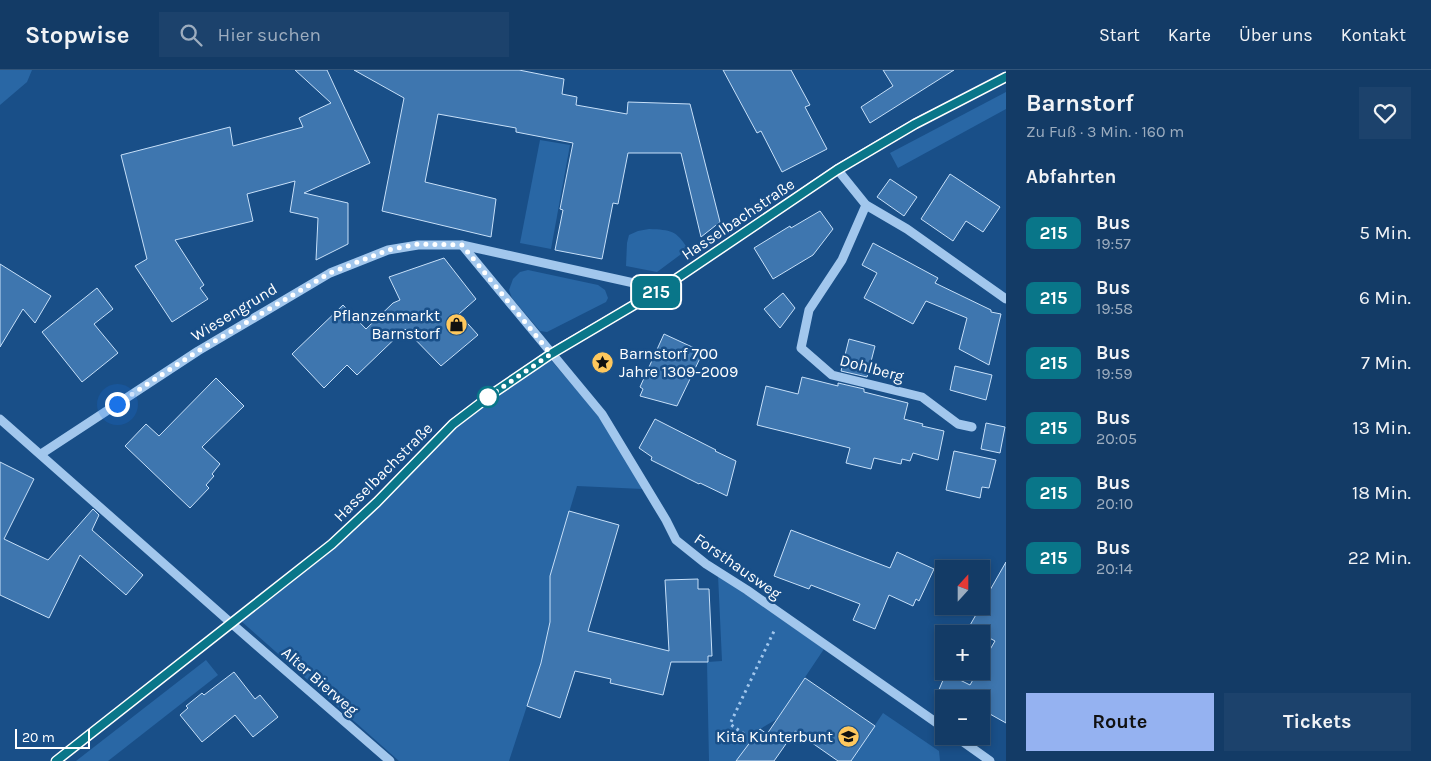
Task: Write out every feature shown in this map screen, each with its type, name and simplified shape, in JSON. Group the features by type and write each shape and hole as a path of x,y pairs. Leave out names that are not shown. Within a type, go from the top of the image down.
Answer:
{"street":[{"name":"Hasselbachstraße","path":"56,761 332,544 377,502 453,424 495,392 551,354 661,289 837,170 915,124 1006,77"},
{"path":"837,170 866,205 907,229 1006,299"},
{"name":"Dohlberg","path":"866,205 842,260 809,310 802,348 832,375 922,397 958,424 972,427"},
{"name":"Wiesengrund","path":"41,454 198,351 330,273 388,250 418,244 462,245 661,289"},
{"path":"462,245 551,354"},
{"name":"Forsthausweg","path":"551,354 602,414 666,520 676,540 706,564 747,590 935,722"},
{"path":"0,419 231,623"},
{"name":"Alter Bierweg","path":"231,623 390,761"},
{"path":"968,745 990,761"},
{"path":"971,761 978,752"}],"path":[{"path":"744,734 730,724 781,615"}],"shaded area":[{"path":"0,70 32,70 27,82 0,105"},
{"path":"1006,92 1006,109 898,168 890,153"},
{"path":"540,140 570,145 551,249 520,243"},
{"path":"649,229 672,232 680,238 688,249 657,272 626,266 629,235"},
{"path":"528,270 598,285 605,290 608,298 606,302 547,332 540,331 512,298 509,290 513,279 520,272"},
{"path":"550,359 600,417 643,489 577,486 550,576 550,622 541,663 509,761 399,761 241,621 333,546 455,425"},
{"path":"718,575 824,649 777,719 760,729 741,754 750,761 709,761 707,662 722,661"},
{"path":"206,660 218,675 108,761 76,761"},
{"path":"883,713 939,751 940,761 851,761"}],"building":[{"path":"295,70 327,70 370,163 304,193 348,203 348,244 316,260 318,218 290,212 295,181 247,194 253,221 175,240 204,285 200,288 208,299 172,322 135,266 147,259 121,155 230,127 233,146 303,127 299,118 331,103"},
{"path":"354,70 519,70 564,79 562,94 577,97 576,105 627,114 628,102 690,104 720,222 701,237 681,153 628,153 618,204 613,203 602,259 555,250 563,210 560,209 573,143 516,132 516,128 438,114 425,182 496,199 491,237 382,211 404,98"},
{"path":"723,70 791,70 810,105 805,107 827,149 782,172 761,131 757,133"},
{"path":"883,70 954,70 870,123 861,107 893,86"},
{"path":"950,174 1000,207 983,232 966,221 953,241 921,219"},
{"path":"890,179 917,197 904,216 877,197"},
{"path":"820,211 833,229 813,255 773,279 754,248 790,226 791,228"},
{"path":"873,243 938,278 935,283 991,310 991,312 1001,314 989,365 959,349 967,318 926,301 913,324 864,298 877,273 862,265"},
{"path":"444,258 476,299 459,314 478,335 441,366 405,329 357,375 347,365 324,388 292,354 343,305 366,329 393,303 400,300 389,277"},
{"path":"0,264 51,296 35,323 23,309 0,347"},
{"path":"97,288 113,309 94,324 118,353 82,382 42,332"},
{"path":"783,293 795,308 780,328 764,309"},
{"path":"664,334 703,352 677,406 640,396 643,389 640,387"},
{"path":"849,339 875,346 867,377 841,371"},
{"path":"955,366 992,375 986,400 950,390"},
{"path":"802,377 838,386 838,383 864,389 864,392 908,403 904,419 923,424 922,426 944,431 938,460 913,453 910,461 902,459 901,464 874,458 871,469 846,463 850,448 757,425 766,386 798,394"},
{"path":"216,378 244,406 202,447 220,464 212,474 214,476 206,485 209,488 190,508 125,446 146,424 159,436"},
{"path":"655,419 736,461 727,496 651,460 652,457 639,448"},
{"path":"986,423 1005,427 1000,453 981,449"},
{"path":"954,451 996,460 989,488 982,487 980,498 946,490"},
{"path":"0,462 34,479 4,539 48,560 93,509 99,515 92,530 143,575 126,595 80,555 49,618 0,595"},
{"path":"569,511 619,525 588,631 669,651 665,580 698,579 698,589 709,589 712,656 708,656 708,662 671,662 663,695 610,683 611,679 575,671 560,718 527,706 541,663 550,622 550,576"},
{"path":"791,530 890,568 897,552 934,569 919,601 916,599 913,606 889,595 875,629 853,620 860,604 811,585 809,589 774,576"},
{"path":"1006,562 1006,723 990,714 990,690 939,690 943,680 960,680 970,685 973,680 990,680 990,650 995,641 990,638 990,625 970,625 976,615 990,615 990,590"},
{"path":"234,672 255,699 260,695 278,717 253,737 235,715 202,742 180,715 188,708 186,706 202,693 204,695"},
{"path":"805,678 875,726 851,761 838,761 795,731 774,761 736,761 760,729 767,734"}],"bus line":[{"name":"215","path":"56,761 332,544 377,502 453,424 495,392 551,354 661,289 871,149 1006,77"}],"place":[{"name":"Pflanzenmarkt Barnstorf","path":"456,324"},
{"name":"Barnstorf 700 Jahre 1309-2009","path":"603,362"},
{"name":"Kita Kunterbunt","path":"849,736"}],"route":[{"path":"117,404 198,351 330,273 388,250 418,244 462,245 551,354 488,397"}]}
